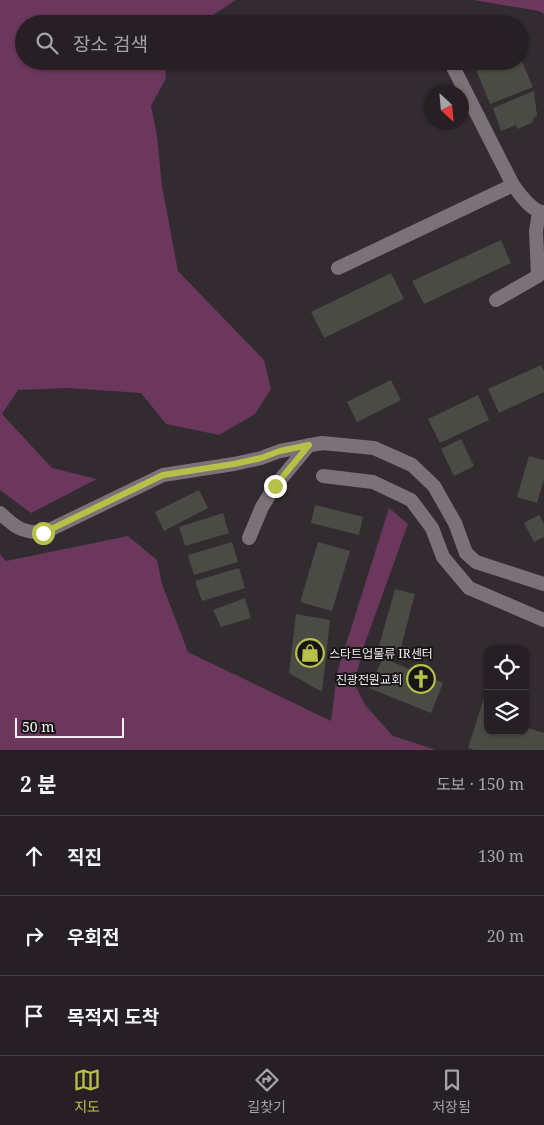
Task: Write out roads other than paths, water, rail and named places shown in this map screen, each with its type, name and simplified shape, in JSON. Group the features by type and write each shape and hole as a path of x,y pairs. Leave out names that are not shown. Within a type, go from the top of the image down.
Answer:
{"lane":[{"path":"455,70 513,185 526,201 542,212 536,232 538,276 496,300"},
{"path":"338,268 513,185"},
{"path":"0,512 17,528 29,532 43,533 163,475 234,464 261,458 280,451 322,443 374,448 412,465 434,486 455,523 466,552 476,562 544,584"},
{"path":"249,538 262,507 275,486 309,445"},
{"path":"323,476 373,482 411,500 432,528 443,556 469,588 544,620"}],"place":[{"name":"스타트업물류 IR센터","path":"310,653"},
{"name":"진광전원교회","path":"421,679"}]}
